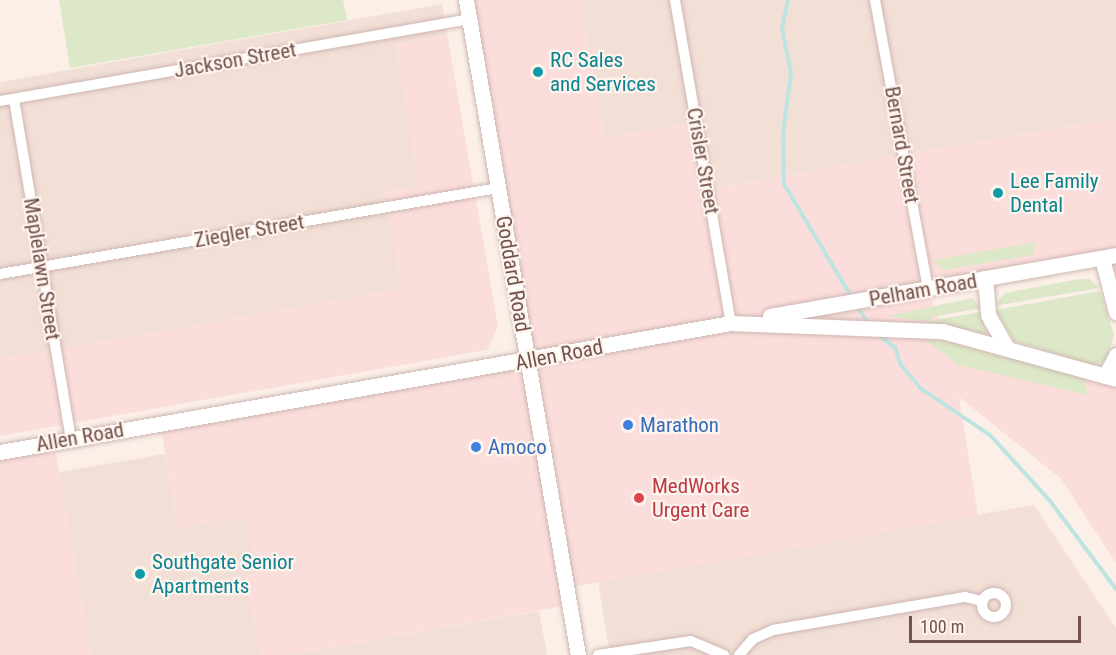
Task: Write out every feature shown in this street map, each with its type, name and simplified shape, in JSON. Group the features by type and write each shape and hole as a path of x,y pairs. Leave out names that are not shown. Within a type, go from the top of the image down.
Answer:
{"main road":[{"name":"Goddard Road","path":"466,0 578,655"},
{"name":"Pelham Road","path":"730,323 928,290 1109,256"},
{"path":"1109,256 1116,312"},
{"path":"985,278 988,315 1007,348"},
{"name":"Allen Road","path":"0,452 730,323 845,325 942,331 1110,378"},
{"path":"1110,378 1116,355"}],"street":[{"name":"Crisler Street","path":"675,0 730,323"},
{"name":"Bernard Street","path":"875,0 928,290"},
{"name":"Jackson Street","path":"0,101 470,19"},
{"name":"Maplelawn Street","path":"14,99 71,439"},
{"name":"Ziegler Street","path":"0,274 498,188"},
{"path":"740,655 753,639 773,630 965,597 983,601"},
{"path":"598,655 691,641 724,655"}],"shaded area":[{"path":"466,0 580,0 604,137 696,123 708,189 1116,118 1116,312 1102,258 929,290 942,331 1116,379 1116,563 1061,479 959,397 978,516 567,588 569,605 289,655 260,655 246,576 257,573 246,516 178,528 160,423 527,360"},
{"path":"580,0 1116,0 1116,118 707,189 696,123 604,137"},
{"path":"442,4 447,34 396,45 419,186 385,192 402,289 0,359 0,82"},
{"path":"447,34 498,326 487,350 0,436 0,359 402,289 385,192 418,186 396,45"},
{"path":"54,442 91,655 0,655 0,452"},
{"path":"165,454 178,528 246,515 257,574 246,576 260,655 91,655 59,472"},
{"path":"1034,505 1116,628 1116,655 610,655 598,581"},
{"path":"539,611 547,655 289,655"}],"green space":[{"path":"59,0 343,0 347,20 70,68"},
{"path":"1037,242 1033,255 944,270 933,260"},
{"path":"1090,279 1099,288 994,306 1005,293"},
{"path":"1100,291 1114,335 1107,359 1097,367 1014,341 995,310"},
{"path":"972,298 981,308 932,317 930,322 888,316"},
{"path":"981,312 987,335 933,323 933,320"},
{"path":"931,337 1084,378 1088,395 958,365 928,342"}],"waterway":[{"path":"788,0 782,29 791,73 783,133 784,184 852,298"},
{"path":"856,304 868,323"},
{"path":"874,332 895,347 901,365 920,388 990,435 1050,501 1116,589"}],"place":[{"name":"RC Sales and Services","path":"538,72"},
{"name":"Lee Family Dental","path":"998,193"},
{"name":"Marathon","path":"628,425"},
{"name":"Amoco","path":"476,447"},
{"name":"MedWorks Urgent Care","path":"639,498"},
{"name":"Southgate Senior Apartments","path":"140,574"}]}
